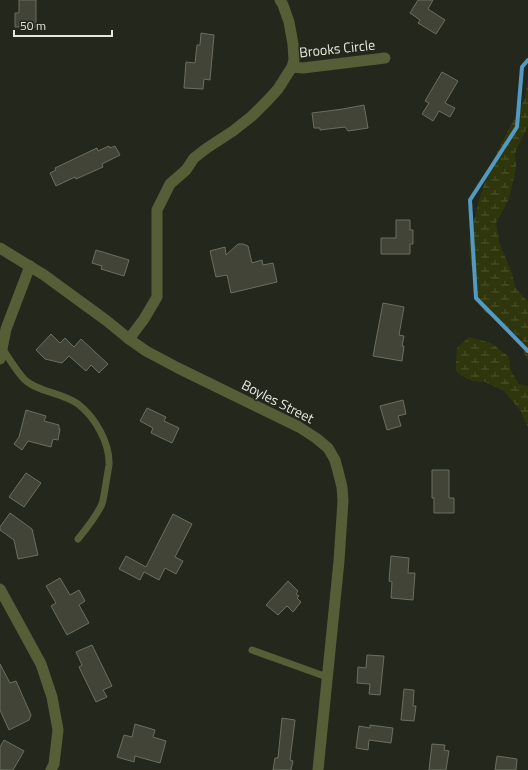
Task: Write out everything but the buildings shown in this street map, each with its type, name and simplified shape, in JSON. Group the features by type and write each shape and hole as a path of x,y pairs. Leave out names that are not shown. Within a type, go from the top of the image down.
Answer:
{"street":[{"path":"129,339 144,319 157,297 157,210 170,184 186,170 194,158 233,131 263,106 278,89 292,67 294,60 293,44 289,22 280,0"},
{"name":"Brooks Circle","path":"292,67 303,68 385,58"},
{"name":"Boyles Street","path":"0,248 51,279 146,351 299,427 328,448 339,475 343,501 339,561 318,770"},
{"path":"1,353 6,329 30,266"},
{"path":"0,589 41,664 52,697 58,730 54,764 51,770"}],"lane":[{"path":"1,353 26,381 35,386 66,397 78,404 90,416 101,433 107,448 109,464 102,502 92,521 78,539"},
{"path":"252,650 327,677"}],"green space":[{"path":"528,77 528,126 516,150 516,166 509,199 496,223 500,245 512,273 515,287 528,302 528,362 524,352 522,340 501,321 485,312 479,304 474,292 469,243 478,203 488,172 525,98"},
{"path":"469,337 491,343 509,357 511,371 519,384 528,386 528,427 520,410 504,391 485,382 472,381 456,371 457,348"}],"waterway":[{"path":"528,60 522,67 517,127 470,200 476,298 528,351"}]}
